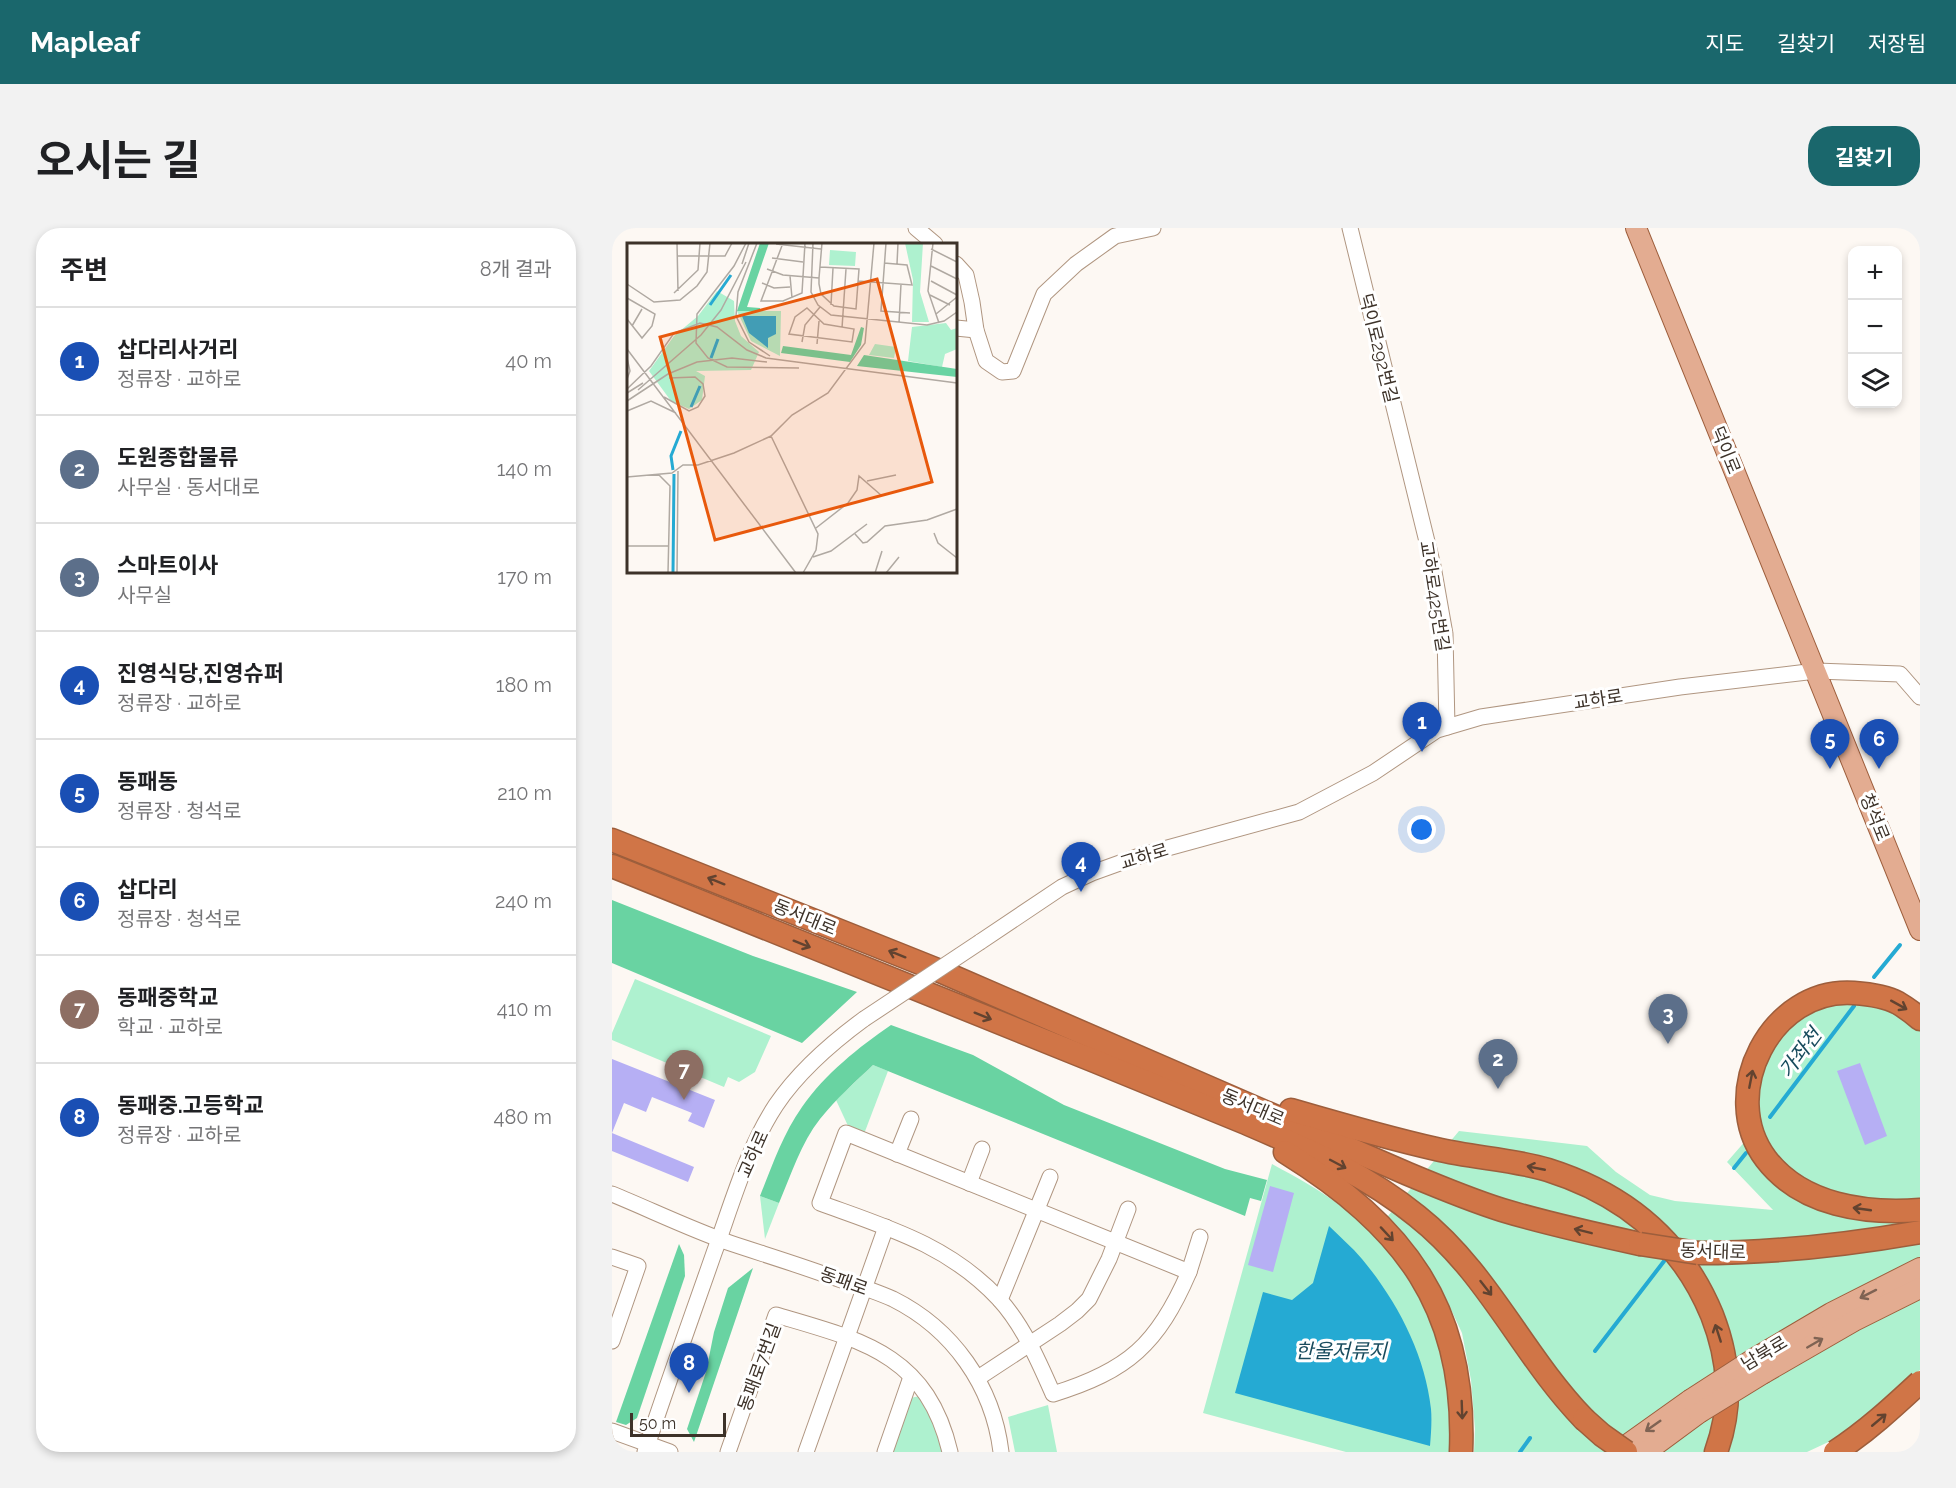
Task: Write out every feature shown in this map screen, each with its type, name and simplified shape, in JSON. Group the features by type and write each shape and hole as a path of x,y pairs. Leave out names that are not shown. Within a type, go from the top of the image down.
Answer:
{"highway":[{"name":"동서대로","path":"612,840 940,971 1240,1102 1455,1193 1501,1210 1640,1244 1698,1253 1797,1250 1920,1232"},
{"name":"동서대로","path":"612,866 1164,1089 1316,1153 1357,1174 1416,1214 1452,1248 1503,1310 1554,1384 1584,1419 1626,1452"},
{"path":"612,872 769,930"},
{"path":"1920,1019 1896,1002 1869,994 1840,992 1814,999 1791,1011 1772,1030 1757,1053 1750,1078 1748,1101 1749,1122 1756,1142 1767,1160 1783,1176 1802,1189 1846,1207 1875,1211 1920,1210"},
{"path":"1043,1015 1291,1110 1438,1150 1546,1169 1588,1185 1626,1206 1656,1230 1683,1262 1704,1297 1719,1333 1727,1364 1727,1403 1721,1439 1716,1452"},
{"path":"1164,1089 1268,1142 1309,1167 1366,1212 1401,1249 1430,1291 1449,1336 1462,1402 1461,1452"},
{"path":"1834,1452 1884,1416 1920,1382"}],"main road":[{"name":"덕이로","path":"1636,228 1816,671"},
{"name":"청석로","path":"1816,671 1920,930"},
{"name":"남북로","path":"1617,1452 1760,1365 1831,1313 1920,1268"},
{"name":"남북로","path":"1760,1365 1920,1288"},
{"name":"남북로","path":"1646,1452 1695,1406"}],"street":[{"path":"916,228 934,243"},
{"path":"957,265 966,275 976,330 986,361 1002,372 1013,371 1044,294 1076,264 1115,236 1153,228"},
{"name":"덕이로292번길","path":"1350,228 1409,467"},
{"path":"957,328 976,330"},
{"name":"교하로425번길","path":"1409,467 1433,566 1445,634 1447,727"},
{"name":"교하로","path":"646,1448 746,1166 776,1106 820,1054 864,1019 1062,887 1092,873 1142,855 1299,812 1373,773 1437,730 1481,717 1680,687 1816,671 1900,674 1920,697"},
{"path":"897,1154 910,1119"},
{"path":"1189,1272 846,1133 819,1203 929,1245 956,1261 1000,1300 1030,1344 1053,1394 1094,1380 1130,1360 1144,1347 1168,1315 1189,1272 1200,1237"},
{"path":"969,1183 982,1149"},
{"path":"1000,1300 1050,1177"},
{"name":"동패로","path":"612,1194 719,1239 892,1299 927,1320 960,1352 978,1378 994,1418 1001,1452"},
{"path":"978,1378 1077,1311 1089,1299 1128,1209"},
{"path":"806,1452 886,1227"},
{"path":"612,1257 638,1266 612,1341"},
{"name":"동패로7번길","path":"728,1452 776,1315 847,1336 878,1350 896,1362 924,1391 937,1412 950,1452"},
{"path":"885,1452 911,1377"},
{"path":"612,1431 646,1448 670,1452"}],"green space":[{"path":"612,900 753,956 857,992 802,1043 612,963"},
{"path":"635,979 771,1036 755,1072 739,1082 728,1077 724,1087 612,1040 612,1033"},
{"path":"1841,1000 1891,1008 1920,1027 1920,1370 1877,1409 1837,1438 1807,1452 1474,1452 1475,1429 1471,1380 1462,1333 1441,1288 1415,1247 1388,1216 1459,1131 1587,1146 1616,1172 1650,1195 1675,1201 1773,1210 1727,1162 1761,1123 1758,1103 1759,1081 1767,1056 1797,1019"},
{"path":"891,1025 973,1055 1064,1105 1225,1169 1267,1180 1261,1201 1250,1198 1245,1216 873,1065 832,1105 813,1128 779,1203 760,1196 795,1117 811,1095 843,1062"},
{"path":"873,1065 888,1071 864,1134 849,1128 836,1100"},
{"path":"1272,1164 1325,1195 1363,1224 1398,1264 1413,1287 1426,1311 1444,1362 1452,1403 1452,1452 1346,1452 1203,1413"},
{"path":"760,1196 779,1203 765,1239"},
{"path":"679,1244 684,1255 685,1276 637,1418 626,1425 616,1422"},
{"path":"753,1268 694,1442 687,1429 706,1372 714,1332 728,1288"},
{"path":"920,1396 927,1406 944,1452 893,1452 910,1398"},
{"path":"1048,1405 1057,1452 1015,1452 1008,1417"}],"water":[{"name":"한울저류지","path":"1329,1226 1375,1275 1398,1310 1416,1348 1428,1388 1431,1414 1430,1446 1235,1393 1263,1292 1292,1300 1313,1283"}],"building":[{"path":"612,1059 715,1100 704,1128 688,1121 692,1113 652,1097 646,1112 624,1103 612,1133"},
{"path":"1860,1063 1887,1136 1865,1145 1837,1071"},
{"path":"612,1133 694,1167 688,1182 612,1151"},
{"path":"1270,1186 1294,1193 1273,1272 1248,1265"}],"waterway":[{"name":"가좌천","path":"1874,977 1900,945"},
{"name":"가좌천","path":"1770,1117 1854,1006"},
{"name":"가좌천","path":"1734,1168 1746,1153"},
{"name":"가좌천","path":"1595,1351 1668,1256"},
{"name":"가좌천","path":"1520,1452 1530,1438"}],"place":[{"name":"삽다리사거리","path":"1422,752"},
{"name":"동패동","path":"1830,769"},
{"name":"삽다리","path":"1879,769"},
{"name":"진영식당,진영슈퍼","path":"1081,892"},
{"name":"스마트이사","path":"1668,1044"},
{"name":"도원종합물류","path":"1498,1089"},
{"name":"동패중학교","path":"684,1100"},
{"name":"동패중.고등학교","path":"689,1393"}]}
